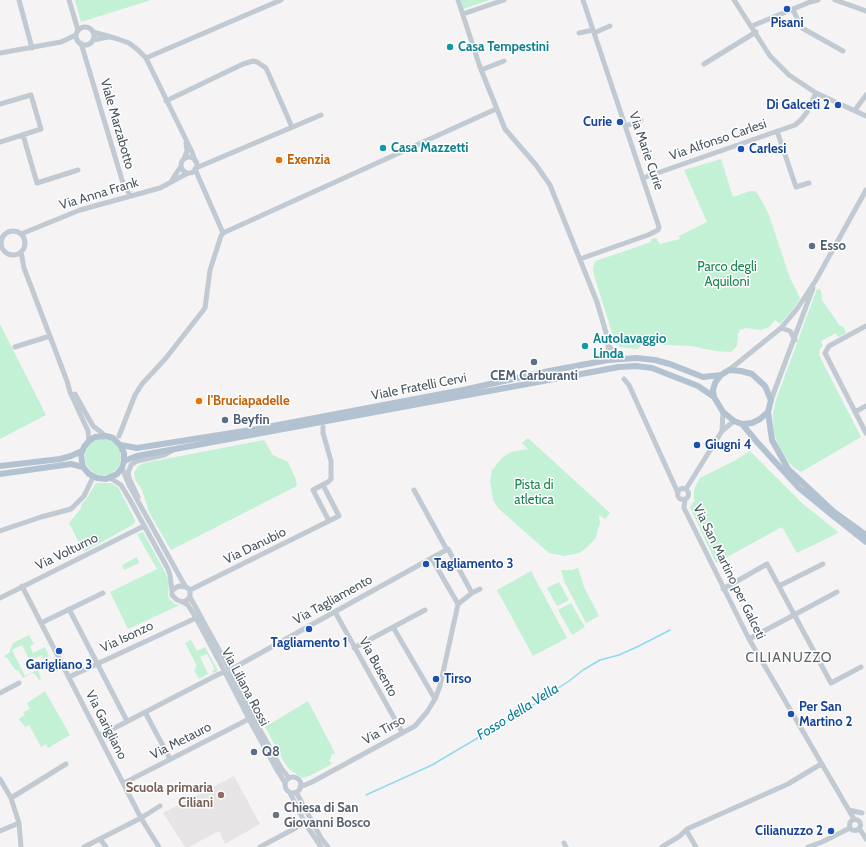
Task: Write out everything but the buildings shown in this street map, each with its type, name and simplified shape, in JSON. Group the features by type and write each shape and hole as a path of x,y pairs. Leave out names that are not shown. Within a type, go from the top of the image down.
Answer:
{"main road":[{"name":"Viale Fratelli Cervi","path":"106,436 116,440 120,445 137,448 257,429 448,393 608,360 637,358 655,360 670,364 703,377 721,375 729,370"},
{"name":"Viale Fratelli Cervi","path":"124,461 137,456 619,367 636,366 652,368 698,386 714,397 723,412 734,421 742,424 800,488 866,542"},
{"path":"729,370 752,374 765,386 772,400 768,412 772,440 788,469 834,512 866,535"},
{"path":"714,397 713,390 715,383 721,375"},
{"path":"742,424 760,420 768,412"},
{"path":"83,467 81,459 82,451 89,441 99,436 106,436"},
{"path":"0,474 71,464 83,467 93,477 102,479 110,478 117,474 122,468 124,453 120,445"},
{"path":"0,466 60,459 82,451"}],"street":[{"path":"19,0 32,48"},
{"path":"69,0 79,31 80,43"},
{"path":"146,58 281,0"},
{"path":"458,0 481,70 505,129 536,165 550,185 597,302 608,345 608,360"},
{"path":"463,14 504,0"},
{"name":"Via Marie Curie","path":"580,259 648,235 659,229 659,223 583,0"},
{"path":"734,0 756,32 770,56 790,75 816,93 856,110 866,116"},
{"path":"752,26 793,10 810,1 818,0"},
{"path":"835,0 866,11"},
{"path":"793,10 802,28 843,50"},
{"path":"579,33 610,26"},
{"path":"61,42 88,27 93,32 128,43 146,58 186,142 197,175 224,232"},
{"path":"86,58 92,41 93,32"},
{"path":"704,64 756,32"},
{"path":"0,53 61,42 85,44 111,37"},
{"name":"Viale Marzabotto","path":"80,43 86,58 122,180 130,196"},
{"path":"166,100 243,64 253,61 266,68 292,127"},
{"path":"481,70 504,61"},
{"name":"Via Alfonso Carlesi","path":"643,178 795,125 807,112 816,93"},
{"path":"0,104 31,95 41,129 0,142"},
{"path":"856,110 866,95"},
{"path":"119,436 135,395 142,384 166,358 205,308 210,270 221,236 224,232 496,109"},
{"name":"Via Anna Frank","path":"21,234 62,217 160,188 195,168 321,115"},
{"path":"626,126 641,120"},
{"name":"Via Alfonso Carlesi","path":"777,131 796,187 809,183"},
{"path":"23,135 37,183 78,170"},
{"name":"Via Anna Frank","path":"171,181 184,159 187,150 186,142"},
{"path":"184,159 191,158 195,168"},
{"path":"181,166 183,171 195,168"},
{"path":"729,370 781,328 797,309 816,280 866,190"},
{"path":"14,256 21,252 25,245 25,241 33,230"},
{"path":"24,268 14,256 6,254 3,251 1,247 1,239 9,231 13,231 21,234 25,241"},
{"path":"21,252 24,268 70,392 88,431 89,441"},
{"path":"772,400 816,280"},
{"path":"866,327 829,346 825,350 827,358 866,433"},
{"path":"781,328 790,331 795,340"},
{"path":"15,347 50,336"},
{"path":"608,345 621,359"},
{"name":"Via San Martino per Galceti","path":"624,379 629,385 671,476 677,485 684,489 689,495 685,499 684,508 749,639 821,764 856,819"},
{"path":"67,381 93,426 106,436"},
{"path":"855,412 866,406"},
{"path":"722,431 723,412"},
{"path":"678,493 684,489 722,431 734,421"},
{"path":"323,427 323,433 331,461 331,479 313,490 329,521 339,516 323,485"},
{"path":"140,507 137,495 129,478 128,473 131,465 133,462 164,455 174,450"},
{"path":"122,468 140,507 185,586 190,590"},
{"name":"Via San Martino per Galceti","path":"671,476 674,488 680,499 685,499"},
{"path":"0,531 41,517 71,509 84,496 93,477"},
{"path":"110,478 122,485 168,569 172,590 177,587 185,586"},
{"path":"414,490 472,593"},
{"name":"Via Danubio","path":"190,590 329,521"},
{"name":"Via Volturno","path":"0,598 144,526"},
{"name":"Via Tagliamento","path":"99,736 228,671 447,550"},
{"path":"432,559 458,604 472,593 480,589"},
{"path":"723,589 767,564 831,683 861,667"},
{"path":"779,586 823,564"},
{"name":"Via Garigliano","path":"22,586 141,818 159,847"},
{"name":"Via Liliana Rossi","path":"172,590 174,598 188,605 233,679 281,768 287,781 286,790 293,793 305,809 321,838 328,847"},
{"name":"Via Liliana Rossi","path":"190,590 190,597 228,671 249,719 277,770 287,781"},
{"path":"749,639 837,592"},
{"path":"40,623 103,593"},
{"path":"183,602 188,600 190,597"},
{"name":"Via Tirso","path":"300,785 312,782 415,726 427,712 435,699 440,686 458,604"},
{"path":"69,609 127,721"},
{"path":"354,648 425,610"},
{"name":"Via Busento","path":"335,612 402,732"},
{"name":"Via Isonzo","path":"69,677 196,618"},
{"path":"393,627 435,699"},
{"path":"0,693 19,683"},
{"path":"145,712 170,759"},
{"name":"Via Metauro","path":"124,783 249,719"},
{"path":"11,798 66,764"},
{"path":"662,847 680,836 686,830 788,784 821,764"},
{"path":"287,781 294,778 300,785 293,793 305,823 321,847"},
{"path":"0,779 11,798 19,823 21,847"},
{"path":"84,847 141,818 160,806"},
{"path":"849,810 864,812"},
{"path":"850,826 851,820 856,819 864,812"},
{"path":"856,819 861,823 859,828 866,839"},
{"path":"0,831 19,823"},
{"path":"260,847 305,823"},
{"path":"850,826 855,830 859,828"},
{"path":"808,847 822,842 850,826"},
{"path":"686,830 696,847"},
{"path":"100,839 106,847"}],"shaded area":[{"name":"Scuola primaria Ciliani","path":"234,776 260,824 225,844 219,831 189,847 185,847 163,813"}],"green space":[{"path":"75,0 151,0 81,22"},
{"path":"460,0 490,0 463,9"},
{"name":"Parco degli Aquiloni","path":"721,159 733,197 750,191 755,191 758,194 769,215 790,278 800,298 795,307 780,324 775,320 769,327 761,330 746,328 740,330 738,334 737,346 731,352 715,351 692,346 665,345 646,341 642,343 638,349 620,347 613,336 594,275 594,264 596,261 651,242 651,239 656,238 660,244 680,239 679,236 707,222 684,170"},
{"path":"817,289 821,290 822,300 840,326 843,326 846,333 838,337 836,333 821,341 823,346 820,349 819,355 861,437 801,472 793,467 783,456 774,434 773,414 776,400"},
{"path":"0,324 46,415 0,439"},
{"name":"Pista di atletica","path":"528,438 610,513 605,519 599,515 600,523 595,539 579,553 565,556 549,553 499,509 493,500 490,481 492,470 503,457 511,452 528,449 522,443"},
{"path":"103,439 113,442 118,447 121,457 118,467 113,472 103,475 93,472 88,467 85,457 88,447 93,442"},
{"path":"264,440 273,455 288,462 295,477 297,486 171,550 149,512 142,490 135,479 134,473 138,466 144,463"},
{"path":"750,451 803,504 838,533 797,553 782,527 716,563 690,507 694,501 694,489 700,478"},
{"path":"96,483 111,483 118,487 135,520 134,524 84,552 69,523 80,510 82,504"},
{"path":"143,532 166,574 169,582 169,599 175,604 180,605 128,629 110,592 157,569 137,534"},
{"path":"137,557 139,563 124,570 122,565"},
{"path":"578,568 584,587 599,616 586,623 564,581 561,570 572,570"},
{"path":"531,571 567,638 533,656 497,590"},
{"path":"559,582 569,600 557,606 547,588"},
{"path":"571,603 585,627 572,635 558,610"},
{"path":"29,635 34,644 30,646 33,653 45,647 49,656 43,659 42,655 30,661 22,645 12,650 25,676 55,661 38,670 41,679 39,680 35,674 32,673 23,678 18,670 16,671 4,656 9,653 13,643"},
{"path":"191,640 197,651 205,647 218,671 213,673 212,671 215,669 207,654 200,657 208,674 199,679 194,670 197,666 185,643"},
{"path":"45,691 70,735 48,748 46,744 41,747 29,725 25,727 19,719 25,715 23,712 30,709 27,703"},
{"path":"308,701 335,753 331,755 331,759 329,760 332,764 303,778 290,770 284,762 265,727"}],"waterway":[{"name":"Fosso della Vella","path":"366,795 432,765 530,707 600,660 619,655 670,630"}],"place":[{"name":"Pisani","path":"787,9"},
{"name":"Casa Tempestini","path":"450,47"},
{"name":"Di Galceti 2","path":"838,105"},
{"name":"Curie","path":"620,122"},
{"name":"Casa Mazzetti","path":"383,148"},
{"name":"Carlesi","path":"741,149"},
{"name":"Exenzia","path":"279,160"},
{"name":"Esso","path":"812,246"},
{"name":"Autolavaggio Linda","path":"585,346"},
{"name":"CEM Carburanti","path":"534,362"},
{"name":"I'Bruciapadelle","path":"199,401"},
{"name":"Beyfin","path":"225,420"},
{"name":"Giugni 4","path":"697,445"},
{"name":"Tagliamento 3","path":"426,564"},
{"name":"Tagliamento 1","path":"309,629"},
{"name":"Garigliano 3","path":"59,651"},
{"name":"Tirso","path":"436,679"},
{"name":"Per San Martino 2","path":"791,714"},
{"name":"Q8","path":"254,752"},
{"name":"Scuola primaria Ciliani","path":"221,795"},
{"name":"Chiesa di San Giovanni Bosco","path":"276,815"},
{"name":"Cilianuzzo 2","path":"831,831"}],"district":[{"name":"CILIANUZZO","path":"789,658"}]}
